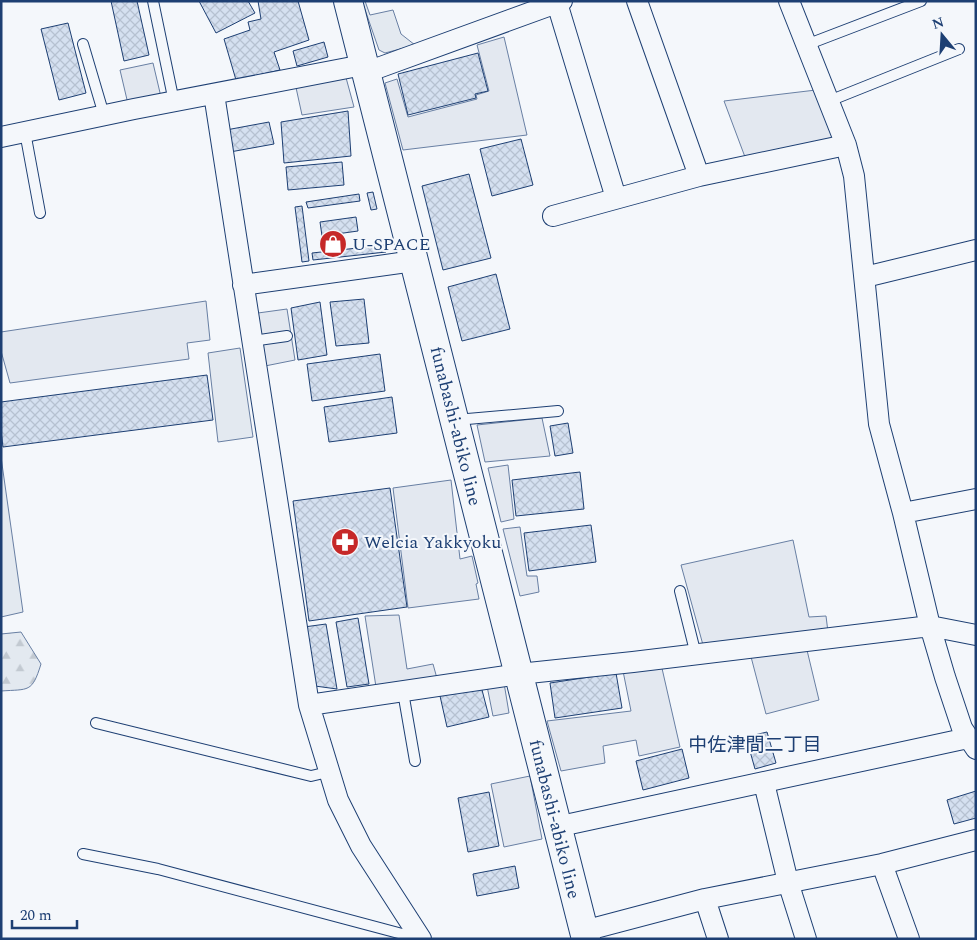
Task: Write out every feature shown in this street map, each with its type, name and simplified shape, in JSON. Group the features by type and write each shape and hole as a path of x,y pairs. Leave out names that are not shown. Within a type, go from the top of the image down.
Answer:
{"main road":[{"name":"funabashi-abiko line","path":"348,1 556,827 585,935"}],"street":[{"path":"637,1 699,176"},
{"path":"556,827 969,735 930,626 904,513 879,424 854,176 846,145 789,1"},
{"path":"1,137 363,65 378,68 559,2 616,198"},
{"path":"214,94 309,705 338,800 361,846 418,933"},
{"path":"553,216 699,176 846,145"},
{"path":"864,277 976,250"},
{"path":"243,285 414,261"},
{"path":"904,513 976,499"},
{"path":"309,705 519,674 696,655 930,626 976,635"},
{"path":"764,782 788,882 806,939"},
{"path":"585,935 706,899 882,864 976,840"},
{"path":"882,864 908,939"},
{"path":"706,899 718,939"}],"lane":[{"path":"153,1 174,102"},
{"path":"806,45 921,1"},
{"path":"83,44 104,115"},
{"path":"829,101 959,48"},
{"path":"25,132 40,213"},
{"path":"252,341 287,336"},
{"path":"454,420 558,411"},
{"path":"680,591 696,655"},
{"path":"402,692 415,761"},
{"path":"96,723 311,776 328,772"},
{"path":"83,854 158,869 406,935 418,933"}],"green space":[{"path":"362,1 365,1 370,15 393,10 401,34 415,45 385,53 379,50"},
{"path":"240,348 253,437 218,442 208,353"},
{"path":"1,457 23,612 1,617"},
{"path":"21,632 41,664 38,673 32,685 28,688 1,691 1,634"}],"shaded area":[{"path":"504,37 527,135 403,150 385,83 397,79 408,117 477,99 476,95 489,91 477,45"},
{"path":"153,63 161,97 128,104 120,70"},
{"path":"345,74 354,107 302,115 295,83"},
{"path":"816,90 835,141 745,157 724,101"},
{"path":"206,301 210,340 187,343 189,359 10,383 1,351 1,332"},
{"path":"287,309 295,360 265,366 258,313"},
{"path":"542,418 550,456 485,462 477,425"},
{"path":"508,465 514,519 501,522 488,468"},
{"path":"451,480 460,559 472,556 478,583 476,584 479,599 408,608 393,488"},
{"path":"520,527 527,576 537,576 539,592 520,596 503,529"},
{"path":"793,540 809,617 826,616 828,632 703,645 681,565"},
{"path":"399,615 407,669 433,664 438,682 376,687 365,616"},
{"path":"806,646 819,700 766,714 750,653"},
{"path":"661,664 680,747 639,756 636,740 603,746 605,763 561,771 547,721 631,711 623,671"},
{"path":"504,683 509,713 493,716 487,686"},
{"path":"530,776 542,839 504,847 491,784"}],"building":[{"path":"111,1 137,1 149,55 124,61"},
{"path":"199,1 248,1 255,13 216,33"},
{"path":"258,1 298,1 309,40 274,52 280,70 236,80 224,39 250,30 248,22 261,19"},
{"path":"68,23 86,93 59,100 41,29"},
{"path":"324,42 328,57 297,66 293,51"},
{"path":"478,53 488,91 475,94 476,98 408,115 398,74"},
{"path":"348,111 351,156 284,163 281,122"},
{"path":"269,122 274,144 230,152 226,130"},
{"path":"521,139 533,185 492,196 480,149"},
{"path":"342,162 344,185 288,190 286,167"},
{"path":"469,174 491,258 443,270 422,186"},
{"path":"373,192 377,209 371,210 367,193"},
{"path":"359,194 360,201 308,208 306,202"},
{"path":"302,206 309,261 302,262 295,207"},
{"path":"356,217 358,231 322,236 320,222"},
{"path":"385,245 386,252 313,260 312,253"},
{"path":"496,274 510,329 462,341 448,287"},
{"path":"364,299 369,343 336,346 330,302"},
{"path":"320,302 327,355 298,360 291,308"},
{"path":"380,354 385,391 312,401 307,364"},
{"path":"207,375 213,420 3,447 1,402"},
{"path":"392,397 397,433 329,442 324,407"},
{"path":"568,423 573,453 555,456 550,426"},
{"path":"580,472 584,509 516,516 512,480"},
{"path":"390,488 407,607 309,621 293,501"},
{"path":"591,525 596,562 529,571 524,533"},
{"path":"358,618 369,684 347,687 336,622"},
{"path":"326,624 337,689 315,686 304,627"},
{"path":"616,673 622,708 555,718 550,683"},
{"path":"481,686 489,717 447,727 440,696"},
{"path":"767,732 776,763 755,769 746,737"},
{"path":"682,749 689,778 643,790 636,761"},
{"path":"976,791 976,818 954,824 947,800"},
{"path":"489,792 499,846 468,852 458,798"},
{"path":"515,866 519,888 477,896 473,874"}],"place":[{"name":"U-SPACE","path":"333,244"},
{"name":"Welcia Yakkyoku","path":"345,542"}],"district":[{"name":"中佐津間二丁目","path":"755,744"}]}
